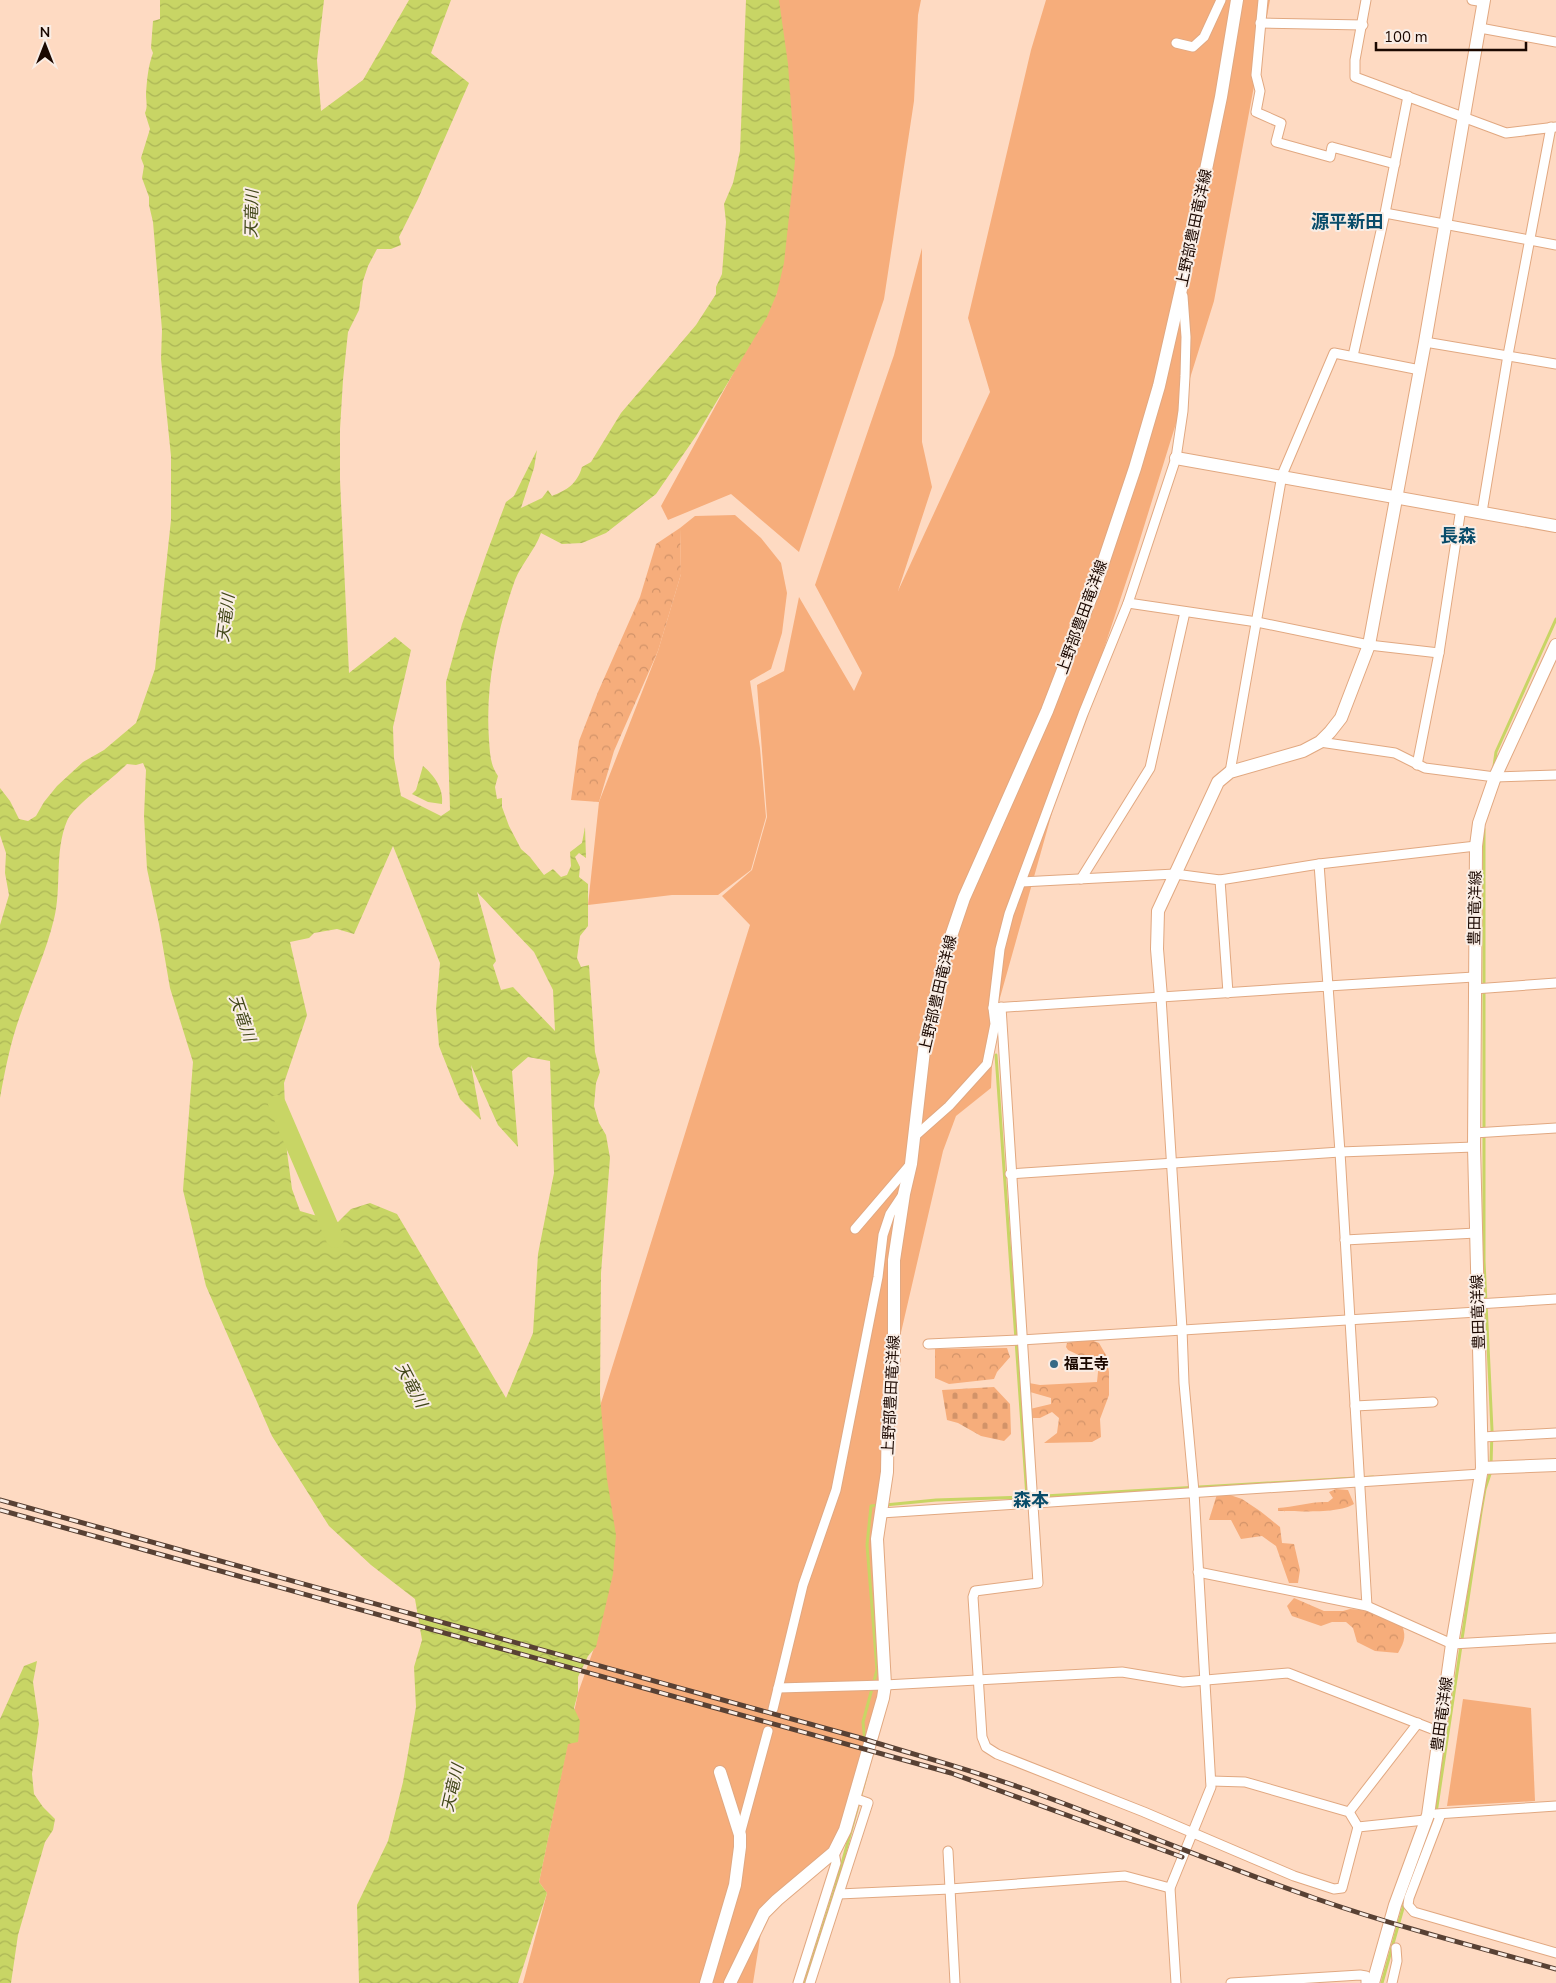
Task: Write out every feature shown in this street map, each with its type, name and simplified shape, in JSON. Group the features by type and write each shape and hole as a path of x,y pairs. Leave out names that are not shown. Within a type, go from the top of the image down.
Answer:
{"main road":[{"name":"上野部豊田竜洋線","path":"730,1983 764,1913 834,1852 845,1830 883,1698 885,1685 877,1539 887,1472 888,1409 894,1358 894,1260 914,1137 925,1042 947,948 964,898 1047,711 1094,587 1135,468 1158,386 1182,286 1222,96 1237,0"},
{"path":"1161,997 1157,949 1158,911 1218,782 1230,772 1303,752 1320,742 1341,718 1369,645 1395,496 1420,370 1480,28 1480,1"},
{"path":"1176,458 1282,475 1556,526"},
{"name":"豊田竜洋線","path":"1373,1983 1395,1904 1431,1816 1452,1644 1481,1471 1482,1437 1474,1147 1476,846 1479,823 1495,777 1556,645"},
{"path":"1481,1471 1556,1465"},
{"path":"706,1983 735,1885 740,1835 720,1772"}],"street":[{"path":"1176,43 1193,47 1204,37 1221,0"},
{"path":"1263,0 1256,75 1260,91 1256,112 1281,123 1276,142 1330,156 1332,147 1395,164"},
{"path":"1366,0 1363,25 1355,60 1355,77 1506,133 1554,127 1508,356 1482,512"},
{"path":"1260,23 1363,25"},
{"path":"1480,28 1556,42"},
{"path":"1353,356 1385,213 1408,96"},
{"path":"1385,213 1556,245"},
{"path":"914,1137 949,1106 987,1064 997,1007 1000,949 1009,914 1083,714 1128,603 1176,458 1183,411 1185,376 1186,337 1182,286"},
{"path":"1425,342 1556,364"},
{"path":"1230,772 1282,475 1334,353 1420,370"},
{"path":"1418,766 1439,653 1460,508"},
{"path":"1128,603 1257,622 1369,645 1439,653"},
{"path":"1081,879 1150,768 1185,612"},
{"path":"1320,742 1395,753 1418,766 1495,777 1556,775"},
{"path":"1021,882 1175,874 1220,880 1319,864 1476,846"},
{"path":"1319,864 1340,1152 1367,1606"},
{"path":"1220,880 1228,993"},
{"path":"997,1007 1328,986 1556,983"},
{"path":"1161,997 1184,1383 1194,1492 1211,1787 1170,1888 1176,1983"},
{"path":"997,1007 1038,1583 975,1591 973,1597 982,1737 986,1747 1192,1834 1294,1876 1334,1890 1342,1888 1358,1827 1349,1812 1245,1782 1210,1781"},
{"path":"1474,1133 1556,1128"},
{"path":"1010,1174 1340,1152 1474,1147"},
{"path":"855,1229 910,1164"},
{"path":"773,1709 803,1585 836,1490 878,1277 883,1235 890,1214 904,1194"},
{"path":"1345,1240 1476,1233"},
{"path":"928,1344 1350,1320 1556,1299"},
{"path":"1355,1406 1434,1402"},
{"path":"1482,1437 1556,1433"},
{"path":"881,1513 1359,1482 1481,1471"},
{"path":"1198,1572 1367,1606 1452,1644 1556,1638"},
{"path":"778,1688 885,1685 1122,1672 1183,1682 1288,1673 1440,1732"},
{"path":"1349,1812 1418,1723"},
{"path":"740,1835 768,1731"},
{"path":"810,1983 868,1803 854,1798"},
{"path":"1358,1827 1431,1816 1556,1806"},
{"path":"1431,1816 1408,1898 1408,1905 1414,1912 1556,1953"},
{"path":"948,1851 955,1983"},
{"path":"798,1983 836,1863 834,1852"},
{"path":"839,1894 950,1889 1125,1876 1170,1888"},
{"path":"1392,1983 1397,1961 1396,1948"},
{"path":"1231,1983 1360,1974 1366,1976 1366,1983"}],"green space":[{"path":"778,0 921,0 918,15 914,101 884,299 799,552 731,494 668,520 661,506 777,293"},
{"path":"1046,0 1270,0 1214,301 1137,549 1066,763 994,1019 991,1088 956,1116 943,1151 893,1367 877,1549 880,1709 830,1856 764,1913 753,1983 523,1983 547,1893 539,1882 578,1693 599,1634 601,1403 750,925 722,896 752,870 767,817 757,685 784,671 799,597 854,691 862,673 815,585 894,355 922,248 922,442 932,487 898,591 990,392 968,318 1031,50"},
{"path":"735,515 761,538 781,563 787,593 782,633 771,669 750,681 760,748 766,817 751,870 718,895 672,895 588,905 599,802 658,651 681,574 680,528 695,516"},
{"path":"680,528 681,574 658,651 614,751 599,802 571,800 579,741 598,692 640,597 656,544"},
{"path":"1088,1339 1099,1343 1106,1355 1109,1372 1109,1395 1100,1419 1101,1437 1092,1442 1044,1443 1057,1433 1059,1418 1052,1412 1040,1418 1030,1418 1030,1409 1051,1404 1051,1398 1030,1392 1029,1383 1040,1385 1097,1382 1099,1362 1091,1361 1068,1350 1066,1347 1067,1343"},
{"path":"1007,1348 1010,1357 997,1372 994,1379 949,1384 935,1378 935,1349"},
{"path":"994,1387 1010,1404 1011,1434 1004,1441 981,1436 958,1423 947,1420 942,1390"},
{"path":"1336,1489 1348,1490 1354,1504 1328,1511 1278,1511 1278,1508 1328,1502 1333,1498 1329,1492"},
{"path":"1218,1491 1242,1499 1280,1527 1282,1543 1294,1544 1300,1570 1298,1583 1289,1583 1276,1546 1262,1536 1241,1539 1231,1520 1209,1520"},
{"path":"1294,1598 1324,1611 1364,1610 1400,1621 1404,1630 1402,1645 1398,1653 1375,1651 1357,1642 1353,1628 1346,1622 1332,1622 1321,1626 1292,1616 1287,1606"},
{"path":"1463,1699 1531,1708 1535,1801 1447,1806"}],"water":[{"path":"160,0 324,0 317,60 321,111 363,80 409,0 451,0 431,53 469,83 418,199 399,237 401,245 391,249 377,249 368,266 363,281 359,310 348,332 340,429 340,480 349,673 395,637 411,650 393,727 394,758 401,796 441,816 450,810 446,682 462,624 506,502 514,496 537,450 534,468 521,508 542,498 548,490 552,496 571,486 582,467 591,462 621,413 696,325 716,294 716,287 722,274 726,222 724,204 733,183 740,151 746,0 779,0 788,64 795,161 784,263 777,293 767,317 696,436 656,494 606,533 582,543 562,544 541,533 515,580 498,639 491,679 488,719 489,740 492,763 498,776 495,787 497,799 502,798 502,807 509,826 521,849 544,875 553,869 561,877 567,875 571,866 570,852 582,843 585,827 586,858 579,853 575,857 580,867 579,877 588,884 588,926 580,936 577,958 581,967 589,965 595,1052 600,1072 596,1083 594,1106 599,1123 606,1135 610,1158 601,1273 600,1395 607,1479 616,1535 613,1574 596,1647 588,1656 578,1677 578,1693 574,1708 580,1721 578,1742 568,1744 539,1882 547,1893 518,1983 359,1983 357,1905 388,1841 403,1782 416,1707 414,1667 422,1640 415,1599 371,1565 329,1526 272,1436 206,1286 183,1190 193,1062 170,988 147,869 144,816 146,770 143,763 136,765 127,764 85,800 67,821 59,857 58,895 54,919 14,1034 0,1098 0,925 9,895 5,873 6,853 0,835 0,788 10,801 19,819 28,821 36,816 57,786 83,762 104,750 136,723 155,669 171,520 171,456 161,359 162,330 153,222 149,197 142,178 144,166 141,158 150,129 145,113 148,73 153,53 151,48 153,21 160,19","holes":["393,846 440,963 436,1009 439,1046 460,1099 481,1120 471,1065 498,1125 518,1147 512,1071 528,1057 550,1061 554,1173 538,1254 533,1333 506,1398 397,1214 370,1203 351,1209 338,1222 300,1211 292,1189 287,1152 284,1083 307,1015 290,942 309,938 314,933 337,929 354,934","477,892 534,952 553,990 555,1031 513,987 501,990 493,965 496,961"]},
{"path":"423,766 440,788 442,804 428,802 412,794 416,790"},
{"path":"37,1661 33,1682 39,1724 32,1774 34,1794 55,1819 53,1830 45,1842 18,1935 11,1983 0,1983 0,1719 24,1666"}],"waterway":[{"path":"1494,766 1496,752 1556,619"},
{"path":"1484,829 1484,1261 1492,1430 1491,1465"},
{"path":"996,1055 1027,1497"},
{"name":"天竜川","path":"277,1104 335,1239"},
{"path":"1436,1813 1481,1512 1485,1489 1491,1471"},
{"path":"885,1505 936,1500 1027,1497 1373,1477"},
{"path":"865,1742 863,1722 877,1670 867,1545 871,1506 879,1505"},
{"path":"805,1983 835,1889 867,1773"},
{"path":"1382,1983 1405,1901"}],"railway":[{"path":"0,1500 949,1764 1041,1795 1248,1874 1346,1909 1556,1969"},
{"path":"0,1510 951,1773 1182,1857"}],"place":[{"name":"福王寺","path":"1054,1364"}],"district":[{"name":"源平新田","path":"1347,222"},
{"name":"長森","path":"1458,536"},
{"name":"森本","path":"1031,1500"}]}
